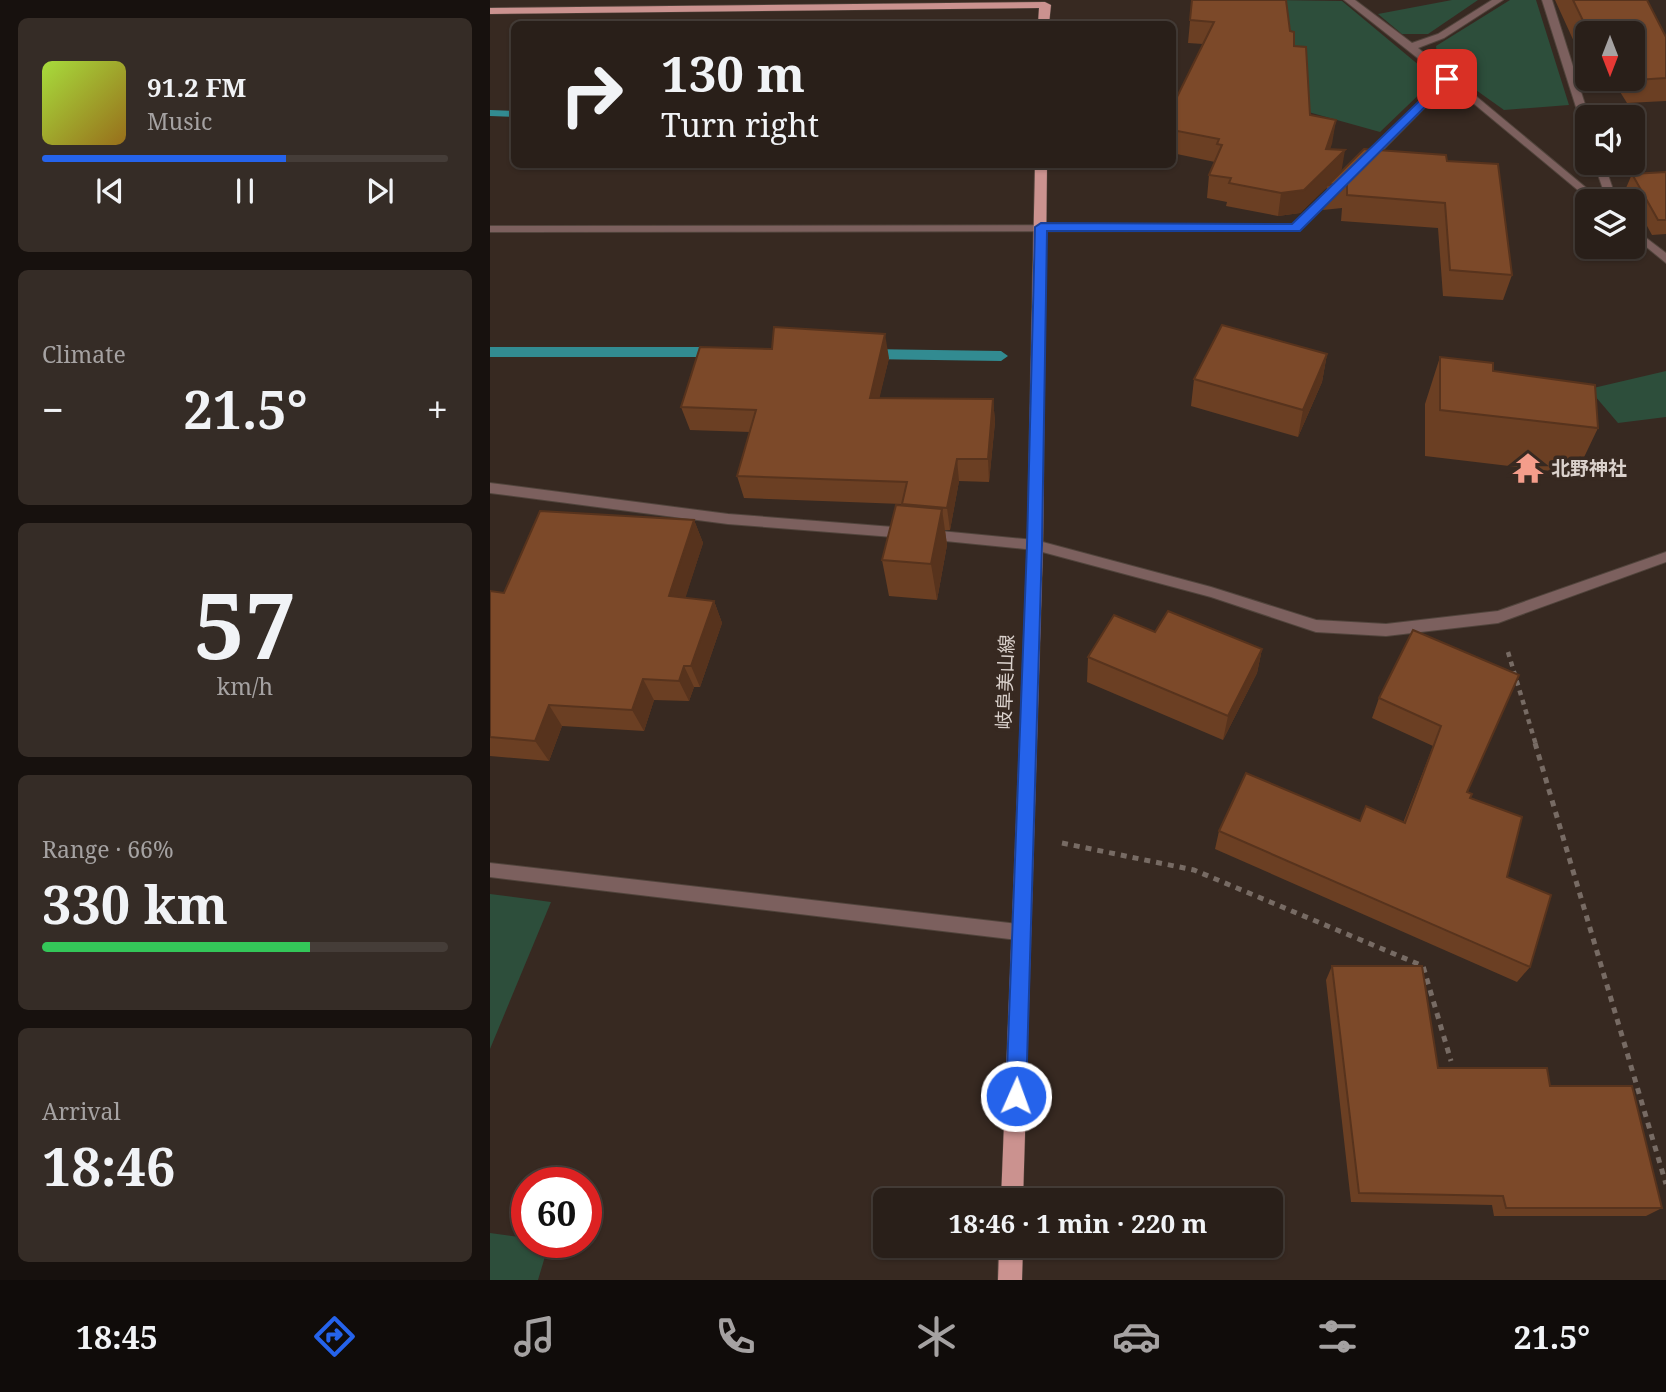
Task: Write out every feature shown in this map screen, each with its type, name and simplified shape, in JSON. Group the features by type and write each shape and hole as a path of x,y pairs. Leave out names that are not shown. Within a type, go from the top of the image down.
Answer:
{"main road":[{"path":"490,11 1045,5 1044,21"},
{"name":"岐阜美山線","path":"1012,1188 1019,932 1035,545 1041,168"},
{"path":"1010,1280 1011,1258"}],"street":[{"path":"1349,0 1411,47 1582,189"},
{"path":"1411,47 1441,36 1498,0"},
{"path":"1547,0 1580,105"},
{"path":"1353,174 1447,79"},
{"path":"490,229 1295,228 1343,183"},
{"path":"1645,241 1666,259"},
{"path":"490,488 728,519 1035,545 1211,592 1316,626 1386,630 1498,617 1666,557"},
{"path":"490,870 1019,932"}],"path":[{"path":"1498,617 1666,1184"},
{"path":"1024,835 1195,870 1423,966 1451,1062"}],"green space":[{"path":"1263,0 1342,1 1426,71 1431,83 1380,132 1294,108"},
{"path":"1452,0 1478,0 1428,34 1402,34 1378,14"},
{"path":"1510,0 1536,0 1569,105 1504,110 1438,63 1436,46"},
{"path":"1666,371 1666,417 1618,423 1589,389"},
{"path":"490,894 551,902 490,1049"},
{"path":"490,1233 511,1236 511,1258 545,1258 538,1280 490,1280"}],"building":[{"path":"1192,0 1286,0 1290,31 1294,32 1294,46 1306,47 1310,115 1336,120 1326,149 1345,150 1304,190 1281,193 1229,183 1231,178 1209,175 1222,145 1217,144 1219,139 1176,131 1176,99 1214,22 1190,20"},
{"path":"1573,0 1647,0 1666,37 1666,78 1645,79 1645,21 1583,21"},
{"path":"1364,149 1446,155 1447,161 1498,164 1512,275 1450,270 1445,203 1347,195 1347,182 1328,185"},
{"path":"1666,172 1666,220 1658,220 1645,197 1645,189 1640,189 1633,175"},
{"path":"1222,325 1327,354 1303,410 1194,379"},
{"path":"774,327 885,334 870,398 993,399 988,459 957,459 947,508 902,504 907,482 737,476 756,410 681,407 700,347 772,349"},
{"path":"1440,357 1493,363 1493,371 1595,385 1598,428 1440,410"},
{"path":"896,505 942,509 931,564 882,560"},
{"path":"540,511 694,520 669,596 714,601 691,666 684,666 679,681 643,679 632,710 549,705 535,741 490,737 490,591 504,593"},
{"path":"1168,611 1262,649 1228,716 1088,657 1114,615 1155,632"},
{"path":"1413,630 1519,675 1467,792 1472,794 1470,798 1522,817 1507,877 1551,895 1530,967 1219,831 1246,773 1360,821 1366,806 1405,823 1441,726 1379,698"},
{"path":"1332,966 1422,966 1438,1068 1547,1068 1550,1086 1632,1086 1662,1208 1506,1208 1503,1196 1359,1193"}],"waterway":[{"path":"490,113 511,114"},
{"path":"490,352 718,352"},
{"path":"867,354 1001,356"}],"place":[{"name":"北野神社","path":"1528,468"}],"route":[{"path":"1016,1096 1019,932 1035,545 1041,227 1295,228 1447,79"}]}
